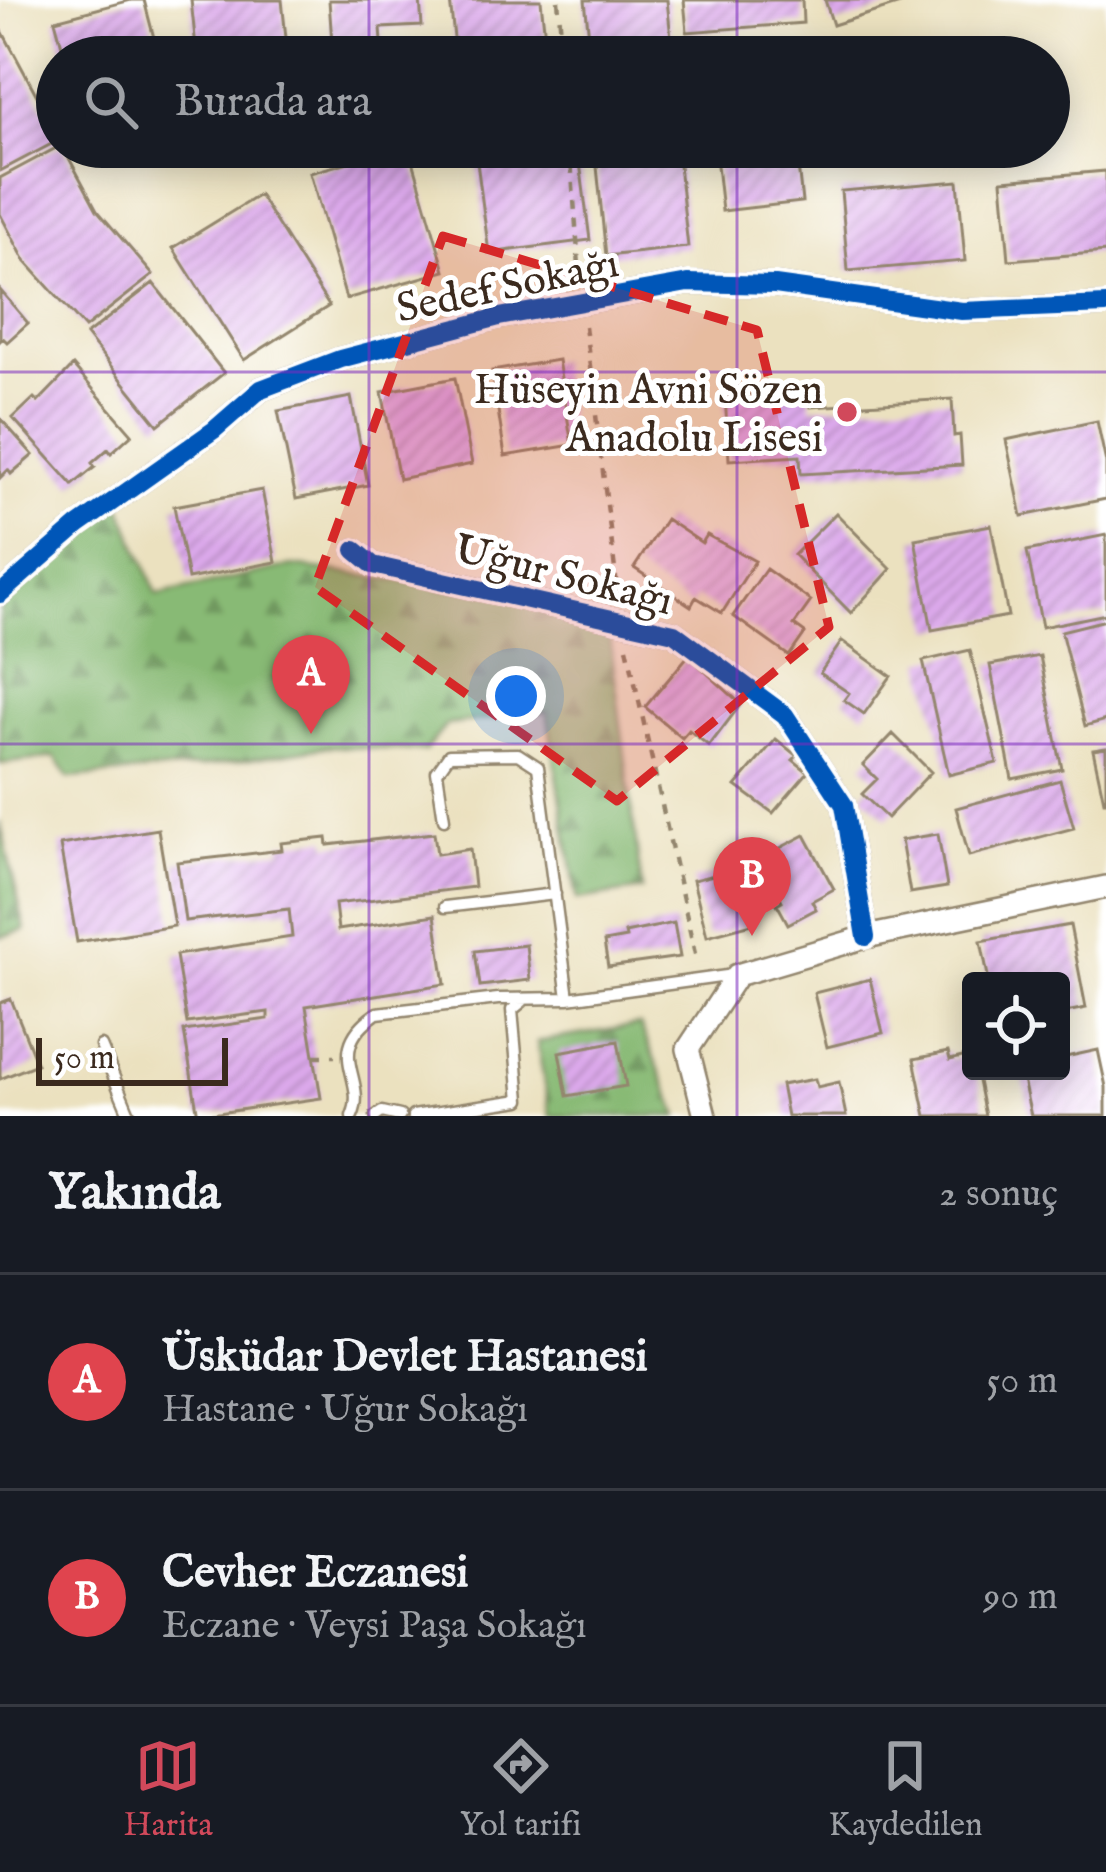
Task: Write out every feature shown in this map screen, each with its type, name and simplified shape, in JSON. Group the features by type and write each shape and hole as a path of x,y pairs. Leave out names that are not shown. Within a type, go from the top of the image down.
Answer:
{"street":[{"name":"Sedef Sokağı","path":"3,584 214,430 261,389 340,358 499,317 688,283 776,285 962,311 1106,305"},
{"name":"Uğur Sokağı","path":"355,550 373,565 674,633 785,715 844,805 866,937"},
{"path":"705,1116 688,1049 737,975 866,937 1106,887"}],"lane":[{"path":"444,819 437,772 449,755 518,754 538,767 568,998"},
{"path":"445,907 555,894"},
{"path":"352,1116 356,1106 350,1077 351,1039 377,1013 568,998 737,975"},
{"path":"413,1116 520,1100 512,1010 531,998"},
{"path":"101,1046 130,1116"},
{"path":"376,1116 382,1112 400,1116"}],"path":[{"path":"558,0 561,36"},
{"path":"572,168 582,302 621,621 697,964"},
{"path":"314,1056 334,1056"}],"highlighted area":[{"path":"443,236 757,330 829,627 617,801 315,587"}],"green space":[{"path":"120,504 157,595 293,566 510,596 610,638 642,890 577,900 547,712 446,725 425,751 329,746 200,767 69,778 55,757 0,764 0,602"},
{"path":"0,822 25,930 0,937"},
{"path":"640,1025 679,1116 550,1116 537,1042"}],"building":[{"path":"144,0 153,36 59,36 55,20"},
{"path":"191,0 282,0 286,36 195,36"},
{"path":"329,0 420,0 422,26 381,28 382,36 332,36"},
{"path":"450,0 541,0 545,36 454,36"},
{"path":"585,0 667,0 671,36 589,36"},
{"path":"684,0 802,0 803,23 687,32"},
{"path":"825,0 910,0 910,1 833,25"},
{"path":"0,27 36,94 36,152 0,171"},
{"path":"36,159 36,168 74,168 97,210 153,275 85,328 25,261 0,214 0,178"},
{"path":"328,168 415,168 445,271 346,299 310,173"},
{"path":"478,168 581,168 590,240 489,253"},
{"path":"597,168 679,168 688,247 606,256"},
{"path":"717,168 798,168 802,202 722,211"},
{"path":"1106,171 1106,252 1009,260 1002,180"},
{"path":"958,181 965,261 848,271 841,191"},
{"path":"259,195 329,306 244,360 173,248"},
{"path":"153,283 224,373 158,425 86,335"},
{"path":"0,290 28,323 7,342 0,341"},
{"path":"558,360 572,445 505,456 492,371"},
{"path":"73,366 132,434 111,453 108,449 73,485 13,418 34,398 38,402"},
{"path":"455,378 472,464 399,479 382,392"},
{"path":"810,391 811,407 952,399 962,465 801,474 800,456 729,460 725,396"},
{"path":"351,397 368,485 296,499 278,411"},
{"path":"0,418 33,455 0,478"},
{"path":"1097,421 1106,463 1106,499 1022,516 1006,440"},
{"path":"262,490 276,562 188,579 174,506"},
{"path":"836,513 891,569 851,613 794,555"},
{"path":"666,519 702,543 707,535 755,561 722,613 696,597 691,606 634,568"},
{"path":"991,525 1008,616 932,630 915,539"},
{"path":"1106,535 1106,614 1042,627 1027,551"},
{"path":"766,569 811,601 794,625 805,633 789,656 733,616"},
{"path":"1106,620 1106,720 1085,726 1061,631"},
{"path":"842,641 891,676 864,714 844,700 849,693 820,673"},
{"path":"970,650 997,763 949,775 923,661"},
{"path":"688,656 741,704 709,746 689,730 682,738 645,707"},
{"path":"1040,656 1062,769 1012,779 990,665"},
{"path":"893,734 931,772 887,818 862,794 877,779 863,765"},
{"path":"776,739 808,772 773,813 736,786"},
{"path":"1106,748 1106,801 1104,801 1093,750"},
{"path":"1060,780 1074,828 969,856 956,808"},
{"path":"158,829 174,926 77,942 60,845"},
{"path":"434,833 437,854 470,849 474,887 335,904 338,930 435,915 445,984 306,1006 321,1098 198,1116 184,1031 268,1019 268,1012 187,1023 176,955 292,937 289,909 185,921 177,862 282,850 281,843 327,838 328,845"},
{"path":"938,834 947,887 910,893 901,840"},
{"path":"805,835 834,889 812,901 816,909 788,924 777,904 782,901 759,859"},
{"path":"742,868 756,923 707,936 693,880"},
{"path":"674,923 680,957 608,967 604,942"},
{"path":"1070,925 1086,1008 1070,1011 1070,972 987,972 981,941"},
{"path":"526,945 530,980 480,986 475,951"},
{"path":"870,979 883,1033 827,1047 814,993"},
{"path":"11,999 37,1064 0,1079 0,1003"},
{"path":"618,1041 626,1086 567,1096 559,1052"},
{"path":"1098,1050 1106,1116 1031,1116 1023,1080 1070,1080 1070,1056"},
{"path":"948,1052 950,1060 962,1057 962,1080 978,1080 985,1116 926,1116 914,1059"},
{"path":"815,1079 817,1087 839,1082 846,1116 787,1116 781,1085"}],"cycle path":[{"path":"0,594 78,526 214,430 261,389 340,359 499,317 688,283 775,285 962,311 1106,305"},
{"path":"355,550 373,565 674,633 785,715 844,805 866,937"}],"place":[{"name":"Hüseyin Avni Sözen Anadolu Lisesi","path":"847,412"},
{"name":"Üsküdar Devlet Hastanesi","path":"311,734"},
{"name":"Cevher Eczanesi","path":"752,936"}]}
